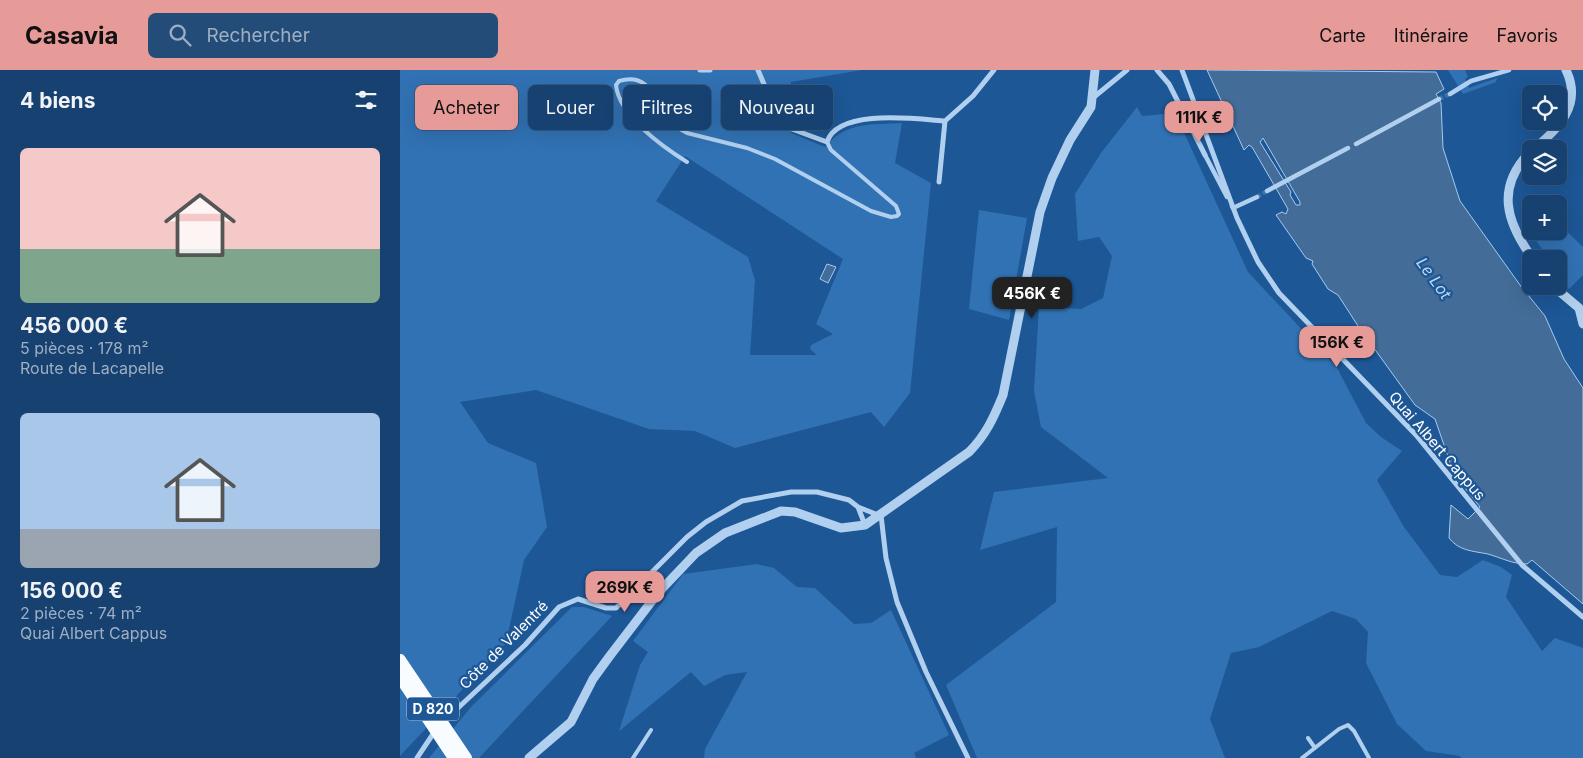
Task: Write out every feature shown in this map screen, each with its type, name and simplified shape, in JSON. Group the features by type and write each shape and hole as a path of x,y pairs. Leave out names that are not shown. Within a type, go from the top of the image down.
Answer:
{"main road":[{"name":"D 820","path":"400,660 466,758"},
{"name":"D 820","path":"400,677 454,758"}],"street":[{"path":"700,70 710,70"},
{"path":"758,70 781,125 827,142 834,130 854,122 895,117 945,121"},
{"path":"939,182 945,121 973,96 994,70"},
{"path":"529,758 571,722 593,679 609,656 658,593 696,553 725,533 781,511 795,512 841,528 865,525 910,491 969,452 980,440 991,424 1003,395 1013,354 1040,212 1053,176 1070,140 1092,107 1095,70"},
{"path":"1094,97 1127,70"},
{"path":"1157,70 1169,84 1233,208 1256,197"},
{"name":"Quai Albert Cappus","path":"1182,70 1233,208 1258,262 1279,292 1416,435 1522,566 1583,617"},
{"path":"1450,94 1471,81 1509,70"},
{"path":"1544,140 1560,126 1573,111 1575,93 1566,70"},
{"path":"1356,144 1439,99"},
{"path":"1267,191 1348,148"},
{"path":"1522,162 1512,180 1507,209 1517,235 1527,250"},
{"path":"1566,295 1581,306 1583,324"},
{"name":"Côte de Valentré","path":"417,758 436,729 525,646 559,607 578,599 606,608 616,608 687,537 725,509 742,501 791,492 817,492 849,500 858,507 880,515"},
{"path":"858,507 865,525"},
{"path":"880,515 886,558 898,602 926,672 968,758"}],"lane":[{"path":"687,162 659,145 640,125 620,99 616,85 619,80 635,78 645,84 654,99 660,118 687,133 746,148 775,159 871,210 892,217 897,216 896,206 831,150 827,142"},
{"path":"1302,758 1348,725 1354,731 1369,758"},
{"path":"633,758 651,730"},
{"path":"1308,738 1315,748"}],"shaded area":[{"path":"400,70 862,70 791,82 791,85 721,85 721,130 791,130 791,133 825,147 842,133 860,126 902,123 895,163 931,183 910,393 884,427 871,412 735,448 695,431 649,429 536,390 460,402 488,443 536,463 547,527 524,560 506,643 400,756","holes":["685,156 843,259 816,324 833,334 811,345 810,349 817,355 750,355 755,280 748,257 656,201"]},
{"path":"1448,70 1465,70 1468,77 1465,79 1469,88 1497,78 1496,82 1463,94"},
{"path":"1137,107 1142,116 1175,113 1248,272 1336,366 1366,423 1381,437 1402,451 1377,480 1404,527 1440,575 1457,577 1483,560 1501,567 1512,575 1506,597 1542,651 1555,638 1583,648 1583,758 1461,758 1460,756 1426,751 1397,724 1366,663 1368,632 1356,619 1332,611 1259,647 1231,653 1210,719 1225,758 977,758 946,685 1056,602 1057,527 980,550 994,492 1108,478 1041,427 1034,391 1039,306 1081,309 1103,298 1112,256 1099,237 1078,241 1075,194 1101,153"},
{"path":"979,210 1027,218 1009,320 969,309"},
{"path":"1567,232 1583,247 1583,275 1569,289 1567,286 1567,250 1543,250 1536,240 1567,240"},
{"path":"757,564 774,568 797,587 815,588 854,624 871,623 891,610 949,735 914,753 916,758 704,758 705,749 747,672 725,675 704,686 691,672 619,731 640,665 648,652 633,641 683,574"},
{"path":"572,607 584,607 612,616 479,758 429,758 471,707"}],"water":[{"name":"Le Lot","path":"1207,70 1436,72 1444,89 1436,94 1441,103 1443,148 1460,201 1522,287 1522,295 1528,295 1545,316 1564,359 1583,388 1583,604 1532,560 1527,564 1512,562 1462,548 1449,538 1451,505 1468,519 1480,507 1454,474 1435,419 1415,405 1338,295 1328,289 1312,264 1313,261 1306,258 1276,215 1282,212 1286,214 1288,209 1252,147 1249,145 1244,150","holes":["1263,138 1300,205 1296,205 1290,195 1291,192 1260,142"]},
{"path":"827,264 836,267 828,283 820,279"}],"tunnel":[{"path":"1439,99 1450,94"},
{"path":"1257,197 1267,191"}]}
